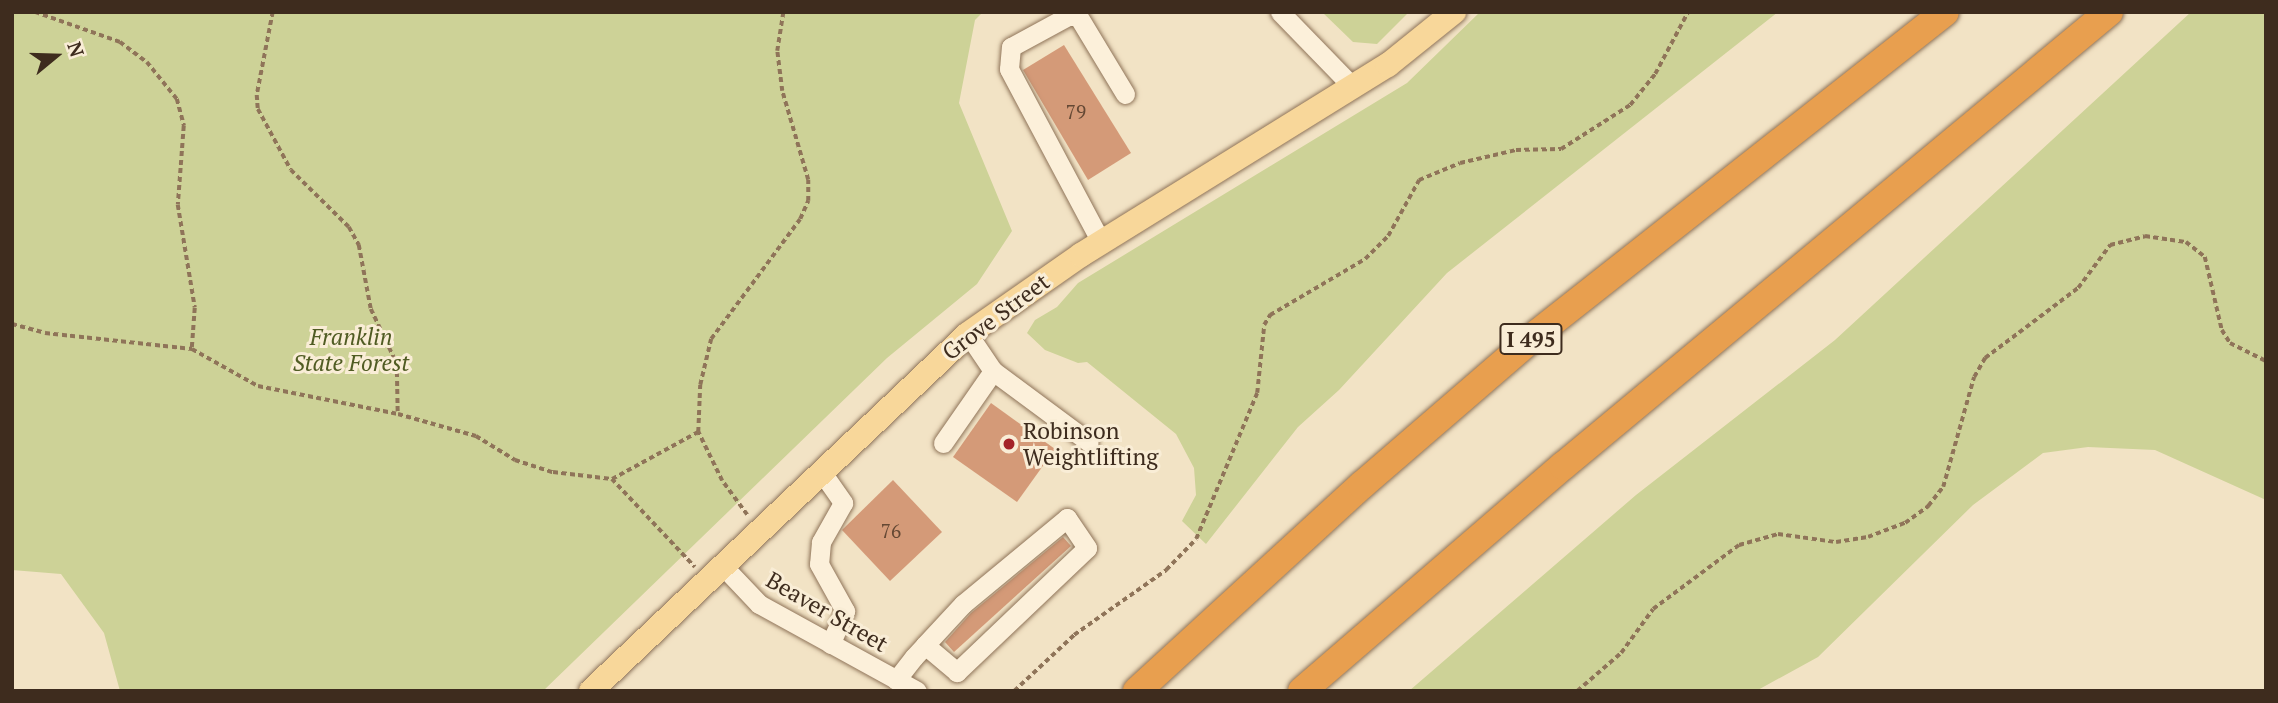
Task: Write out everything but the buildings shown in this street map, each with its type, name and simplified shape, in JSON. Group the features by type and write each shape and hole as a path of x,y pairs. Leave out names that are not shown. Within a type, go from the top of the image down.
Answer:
{"highway":[{"name":"I 495","path":"1138,691 1362,485 1538,333 1945,12"},
{"path":"1302,691 1563,466 2109,12"}],"main road":[{"name":"Grove Street","path":"591,691 713,572 968,334 1101,242 1413,48 1454,12"}],"street":[{"path":"1280,12 1353,87"},
{"path":"1101,242 1009,69 1011,47 1068,16 1078,16 1125,94"},
{"path":"968,334 993,371 1089,442"},
{"path":"943,443 993,371"},
{"path":"821,471 843,503 821,542 819,564 845,611 830,643"},
{"path":"896,680 925,645 964,604 1067,519 1087,548 957,672 925,645"},
{"name":"Beaver Street","path":"713,572 759,604 917,691"}],"path":[{"path":"35,12 120,42 147,62 177,99 184,126 178,205 195,308 192,349"},
{"path":"273,12 257,95 258,109 291,170 349,228 359,245 371,309 397,365 398,414"},
{"path":"758,530 722,481 698,432 701,365 711,339 800,219 808,201 808,180 782,91 777,51 783,12"},
{"path":"1014,691 1074,635 1166,570 1196,539 1257,393 1264,325 1270,315 1365,259 1388,236 1419,180 1460,163 1516,150 1561,149 1630,105 1655,74 1688,12"},
{"path":"1577,691 1620,653 1653,609 1739,545 1778,534 1836,542 1868,537 1905,523 1928,506 1943,487 1974,377 1985,358 2078,288 2110,245 2145,236 2186,242 2205,257 2222,330 2230,343 2266,361"},
{"path":"12,324 46,333 192,349 258,386 398,414 476,436 515,460 553,472 612,479 698,432"},
{"path":"612,479 713,572"}],"green space":[{"name":"Franklin State Forest","path":"12,12 983,12 975,20 959,103 1012,231 977,284 887,358 543,691 120,691 104,633 61,574 12,570"},
{"path":"1322,12 1409,12 1377,44 1353,42"},
{"path":"1480,12 1778,12 1447,273 1339,390 1298,427 1206,544 1182,521 1196,495 1194,468 1176,434 1087,362 1078,363 1045,350 1027,333 1035,320 1057,307 1078,283 1407,83"},
{"path":"2191,12 2266,12 2266,500 2155,450 2088,447 2043,453 1973,505 1818,657 1756,691 1409,691 1636,495 1835,340"}],"place":[{"name":"Robinson Weightlifting","path":"1009,444"}]}
